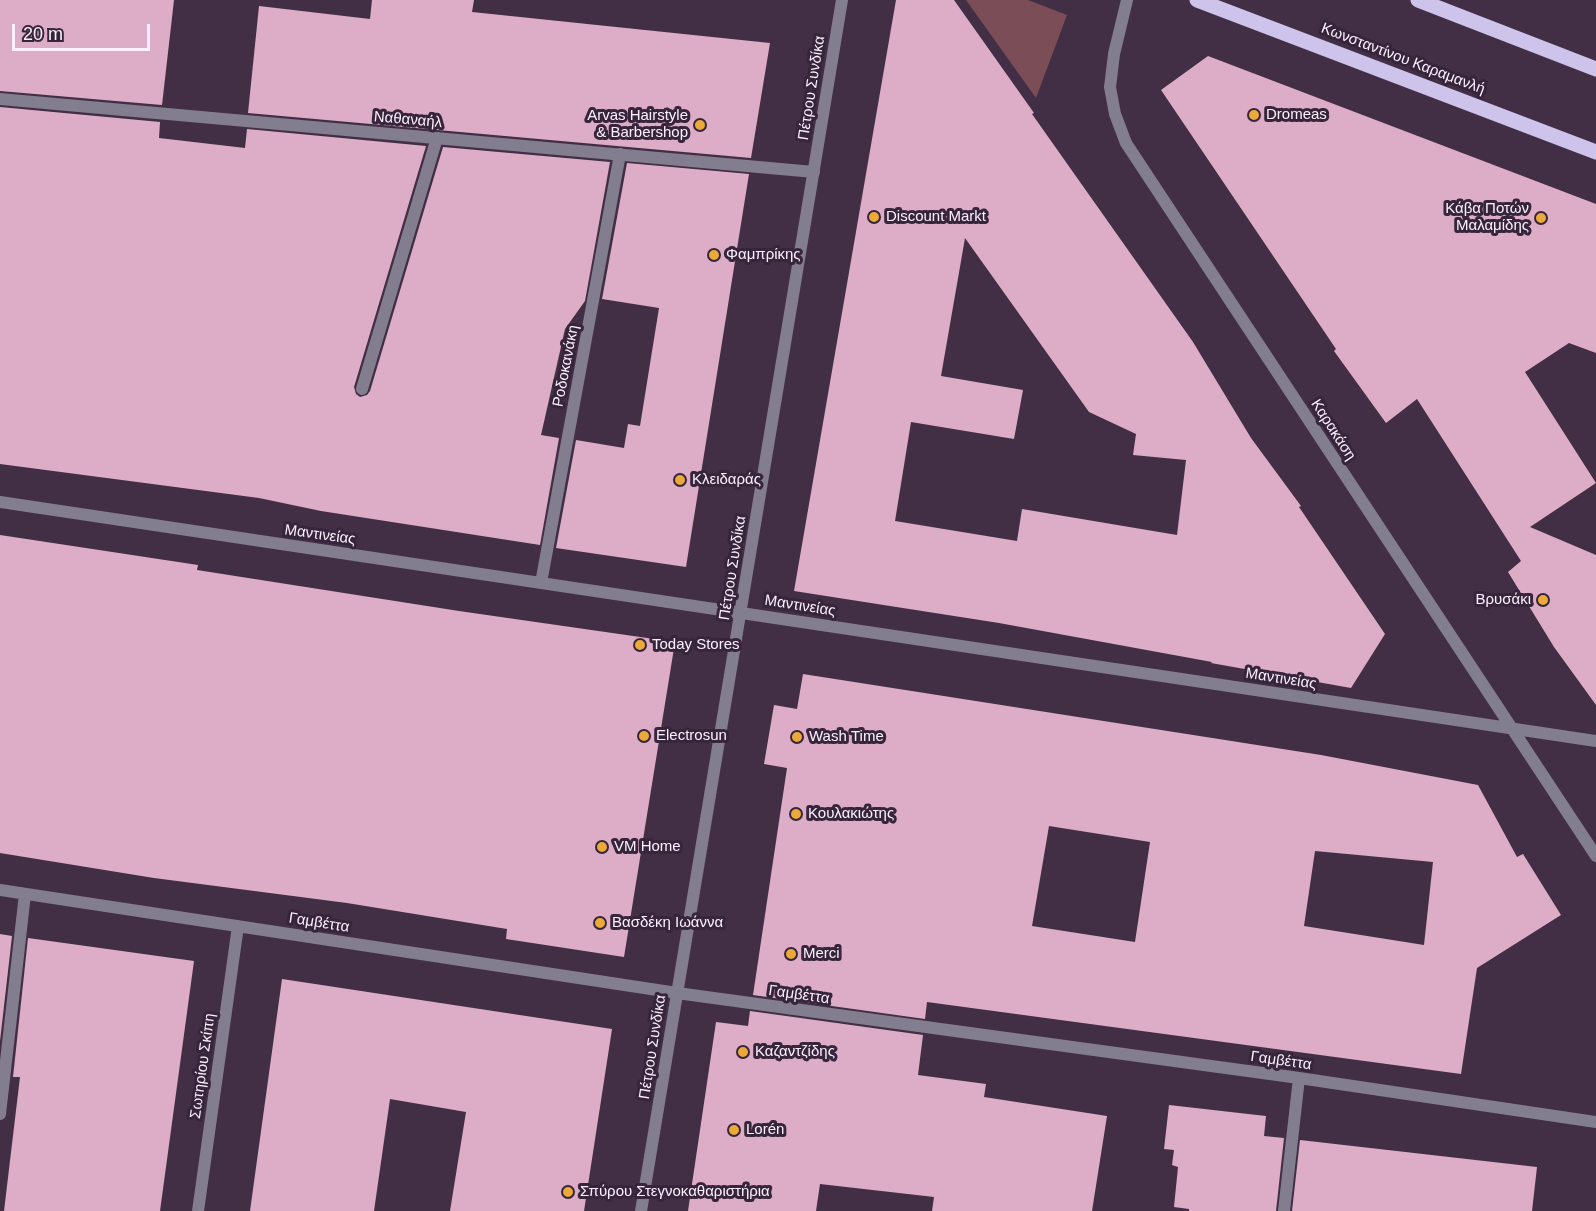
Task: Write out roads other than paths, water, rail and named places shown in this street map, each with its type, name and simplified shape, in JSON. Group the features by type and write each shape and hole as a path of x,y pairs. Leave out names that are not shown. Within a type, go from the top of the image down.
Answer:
{"main road":[{"name":"Κωνσταντίνου Καραμανλή","path":"1197,0 1596,152"},
{"path":"1418,0 1596,69"}],"street":[{"name":"Πέτρου Συνδίκα","path":"641,1211 842,0"},
{"name":"Καρακάση","path":"1127,0 1114,54 1110,87 1115,114 1126,143 1596,856"},
{"name":"Ναθαναήλ","path":"0,99 814,172"},
{"path":"362,389 437,138"},
{"name":"Ροδοκανάκη","path":"541,583 620,154"},
{"name":"Μαντινείας","path":"0,502 1596,741"},
{"name":"Γαμβέττα","path":"0,890 677,993 1299,1078 1596,1122"},
{"path":"0,1114 25,894"},
{"name":"Σωτηρίου Σκίπη","path":"198,1211 238,926"},
{"path":"1284,1211 1299,1078"}],"place":[{"name":"Dromeas","path":"1254,115"},
{"name":"Arvas Hairstyle & Barbershop","path":"700,125"},
{"name":"Discount Markt","path":"874,217"},
{"name":"Κάβα Ποτών Μαλαμίδης","path":"1541,218"},
{"name":"Φαμπρίκης","path":"714,255"},
{"name":"Κλειδαράς","path":"680,480"},
{"name":"Βρυσάκι","path":"1543,600"},
{"name":"Today Stores","path":"640,645"},
{"name":"Electrosun","path":"644,736"},
{"name":"Wash Time","path":"797,737"},
{"name":"Κουλακιώτης","path":"796,814"},
{"name":"VM Home","path":"602,847"},
{"name":"Βασδέκη Ιωάννα","path":"600,923"},
{"name":"Merci","path":"791,954"},
{"name":"Καζαντζίδης","path":"743,1052"},
{"name":"Lorén","path":"734,1130"},
{"name":"Σπύρου Στεγνοκαθαριστήρια","path":"568,1192"}]}
